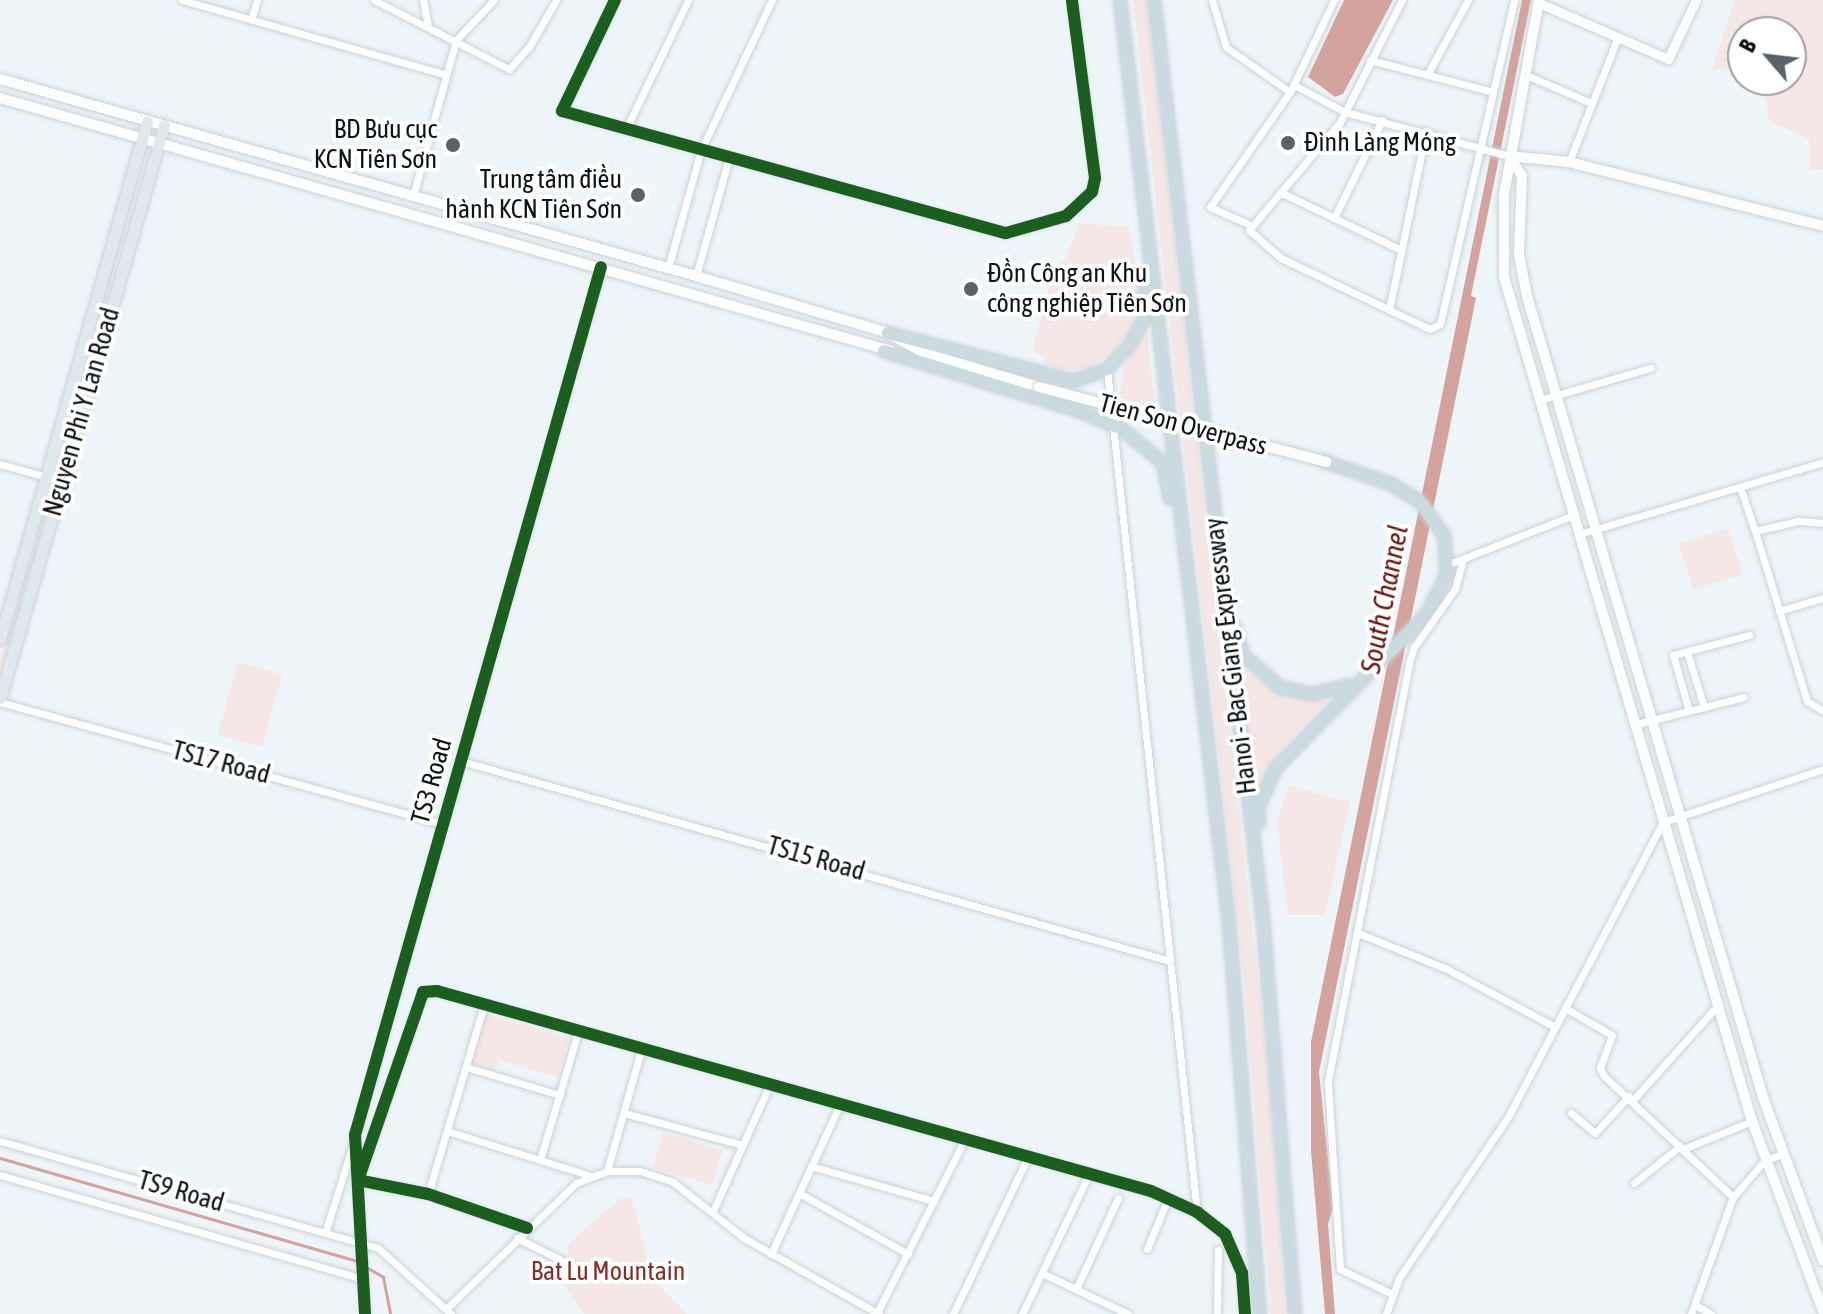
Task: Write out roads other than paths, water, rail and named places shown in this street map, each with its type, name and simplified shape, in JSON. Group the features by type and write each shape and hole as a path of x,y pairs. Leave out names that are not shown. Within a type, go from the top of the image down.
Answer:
{"highway":[{"name":"Hanoi - Bac Giang Expressway","path":"1120,0 1229,923 1260,1314"},
{"name":"Hanoi - Bac Giang Expressway","path":"1154,0 1263,919 1295,1314"},
{"path":"888,333 1057,380 1074,381 1107,369 1140,330 1146,299 1125,111 1126,55"},
{"path":"884,351 1114,426 1142,442 1163,463 1212,849 1229,923"},
{"path":"1201,403 1243,655 1267,680 1290,691 1313,694 1352,685"},
{"path":"1279,1108 1277,994 1258,808 1275,769 1352,685 1421,621 1438,599 1447,565 1446,542 1436,519 1413,496 1326,462"}],"main road":[{"path":"1539,2 1509,156 1502,261 1633,725 1752,1121 1822,1312"},
{"path":"0,79 696,276 888,333 924,353"},
{"path":"0,98 601,267 884,351 924,353"},
{"name":"Nguyen Phi Y Lan Road","path":"0,639 147,121"},
{"name":"Nguyen Phi Y Lan Road","path":"0,700 164,125"},
{"path":"1509,156 1569,162 1823,226"},
{"path":"1509,156 1522,176 1518,243 1523,282 1559,395 1648,721 1782,1154 1823,1260"},
{"path":"601,267 605,250"},
{"name":"Tien Son Overpass","path":"924,353 1039,387 1326,462"}],"street":[{"path":"182,0 447,75"},
{"path":"251,20 257,0"},
{"path":"374,0 509,69 529,47 556,0"},
{"path":"423,0 428,26"},
{"path":"413,196 456,40 494,0"},
{"path":"615,0 562,111 987,231 1044,226 1086,202 1095,178 1072,0"},
{"path":"626,129 688,0"},
{"path":"668,268 701,150 772,0"},
{"path":"1212,0 1226,47 1292,88 1345,112 1426,131 1509,156"},
{"path":"1334,0 1292,88 1210,207 1250,225 1281,258 1430,329 1440,324 1483,148 1490,91 1514,0"},
{"path":"1250,225 1345,112 1402,0"},
{"path":"1427,75 1468,0"},
{"path":"1539,2 1668,59 1696,0"},
{"path":"1569,162 1618,37"},
{"path":"1370,60 1490,91"},
{"path":"1524,74 1591,103"},
{"path":"1334,218 1382,120"},
{"path":"1389,310 1426,131"},
{"path":"696,276 729,158"},
{"path":"1280,192 1401,250"},
{"name":"TS3 Road","path":"365,1314 355,1135 601,267"},
{"path":"1540,400 1650,368"},
{"path":"1107,369 1197,1212"},
{"path":"1579,534 1823,462"},
{"path":"0,464 62,481"},
{"path":"1740,487 1807,701 1823,711"},
{"path":"1447,565 1573,515"},
{"path":"1755,531 1798,521 1823,523"},
{"path":"1392,1294 1340,1269 1328,1081 1409,663 1414,647 1455,589 1463,559"},
{"path":"1779,611 1823,598"},
{"path":"1689,711 1673,655 1749,635"},
{"path":"1687,652 1704,707"},
{"path":"1633,725 1744,697"},
{"name":"TS17 Road","path":"0,700 442,824"},
{"name":"TS15 Road","path":"461,761 1170,961"},
{"path":"1386,1314 1392,1294 1508,1117 1663,822 1823,769"},
{"path":"1358,933 1447,969 1555,1027"},
{"path":"527,1228 428,1194 358,1180 418,997 437,991 1088,1176 1109,1177 1168,1198 1197,1212 1225,1234 1235,1250 1245,1314"},
{"path":"428,1194 484,1005"},
{"path":"1571,1113 1595,1133 1717,1006"},
{"path":"1565,1008 1612,1035 1600,1068 1733,1197"},
{"path":"540,1160 578,1032"},
{"path":"607,1171 641,1050"},
{"path":"466,1067 560,1095"},
{"path":"714,1209 769,1086"},
{"path":"771,1254 839,1106"},
{"path":"624,1113 743,1145"},
{"path":"1634,1183 1682,1147 1752,1121"},
{"path":"447,1131 588,1175"},
{"path":"325,1233 355,1135"},
{"name":"TS9 Road","path":"0,1141 378,1248 449,1311"},
{"path":"449,1311 527,1228 588,1175 607,1171 662,1176 714,1209 744,1238 878,1314 964,1141"},
{"path":"1691,1314 1733,1197 1765,1160 1782,1154"},
{"path":"953,1314 1027,1159"},
{"path":"811,1166 934,1201"},
{"path":"0,1175 363,1279"},
{"path":"1022,1314 1088,1176"},
{"path":"799,1193 908,1254"},
{"path":"1076,1289 1118,1198"},
{"path":"1147,1249 1168,1198"},
{"path":"517,1238 573,1266"},
{"path":"1217,1314 1218,1250"},
{"path":"1042,1273 1116,1311 1128,1314"},
{"path":"1695,1305 1711,1314"}],"waterway":[{"path":"0,1158 354,1260 383,1277 390,1314"}],"place":[{"name":"Đình Làng Móng","path":"1288,143"},
{"name":"BD Bưu cục KCN Tiên Sơn","path":"453,145"},
{"name":"Trung tâm điều hành KCN Tiên Sơn","path":"638,195"},
{"name":"Đồn Công an Khu công nghiệp Tiên Sơn","path":"971,289"}],"water label":[{"name":"South Channel","path":"1384,599"}],"park label":[{"name":"Bat Lu Mountain","path":"608,1272"}]}
